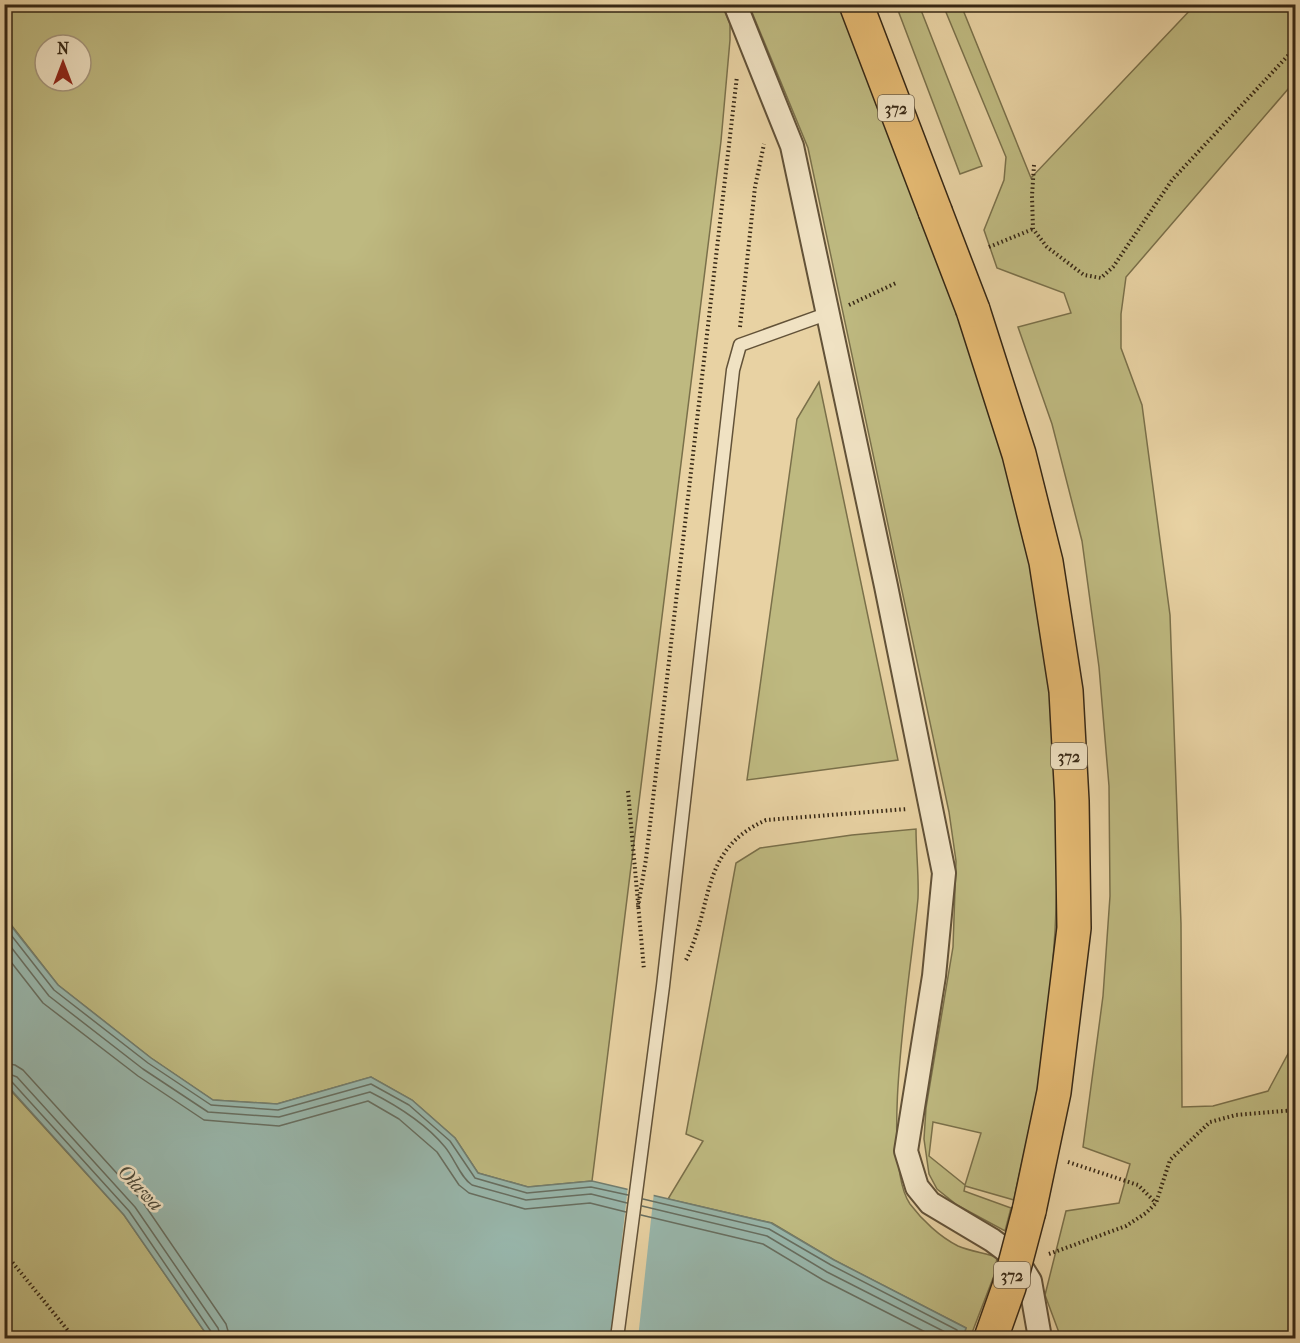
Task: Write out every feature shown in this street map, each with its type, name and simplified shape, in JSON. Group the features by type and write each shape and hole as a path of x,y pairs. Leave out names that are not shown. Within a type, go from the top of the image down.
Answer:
{"main road":[{"name":"372","path":"856,4 973,310 1019,454 1043,551 1066,691 1072,801 1074,928 1054,1092 1029,1211 1009,1287 991,1338"}],"street":[{"path":"735,4 792,146 829,313 944,873 934,976 906,1151 917,1187 930,1203 992,1240 1020,1264 1030,1281 1040,1338"}],"lane":[{"path":"618,1338 663,986 733,370 740,345 829,313"}],"path":[{"path":"1034,165 1033,229 1047,247 1084,275 1101,278 1113,267 1172,180 1296,48"},
{"path":"638,907 646,859 737,73 759,61"},
{"path":"740,345 740,318 756,187 768,120 778,108"},
{"path":"989,247 1033,229"},
{"path":"863,299 896,283"},
{"path":"628,791 644,972 663,986 679,975 691,951 713,874 721,855 735,838 749,827 766,820 931,807"},
{"path":"1020,1264 1126,1226 1146,1213 1156,1203 1170,1160 1210,1122 1236,1115 1296,1110"},
{"path":"1067,1162 1138,1185 1156,1203"},
{"path":"4,1252 74,1338"}],"shaded area":[{"path":"4,5 722,5 730,24 730,40 721,141 592,1181 528,1187 478,1173 455,1138 412,1100 371,1077 277,1104 213,1100 151,1058 58,985 5,917"},
{"path":"749,5 842,5 959,318 1000,446 1032,576 1041,620 1054,719 1057,894 1052,977 1042,1060 1014,1200 965,1186 964,1191 1011,1208 1005,1231 957,1205 937,1189 929,1174 924,1139 926,1108 953,947 956,861 949,812 808,148","holes":["933,1122 981,1133 965,1185 929,1156"]},
{"path":"896,5 919,5 982,166 960,174"},
{"path":"943,5 961,5 1031,178 1195,5 1295,5 1295,81 1126,277 1121,314 1121,348 1142,405 1170,615 1181,924 1182,1107 1213,1106 1268,1091 1290,1050 1295,772 1295,1338 1061,1338 1045,1295 1066,1211 1119,1203 1130,1164 1083,1147 1103,996 1110,896 1109,786 1099,667 1082,541 1052,424 1018,327 1071,313 1064,293 997,268 984,230 1004,180 1006,157"},
{"path":"819,382 898,760 747,780 797,419"},
{"path":"916,829 918,898 900,1057 897,1146 901,1180 910,1204 920,1216 938,1233 958,1246 997,1257 995,1273 970,1338 963,1338 966,1328 834,1260 772,1223 668,1199 703,1141 686,1134 736,863 760,848"},
{"path":"4,1083 124,1215 209,1338 5,1338"}],"water":[{"name":"Oława","path":"4,917 58,985 151,1058 213,1100 277,1104 371,1077 412,1100 455,1138 478,1173 528,1187 592,1181 771,1223 834,1260 966,1328 963,1338 209,1338 124,1215 5,1083"}],"pier":[{"path":"628,1186 654,1192 638,1338 611,1338"}]}
